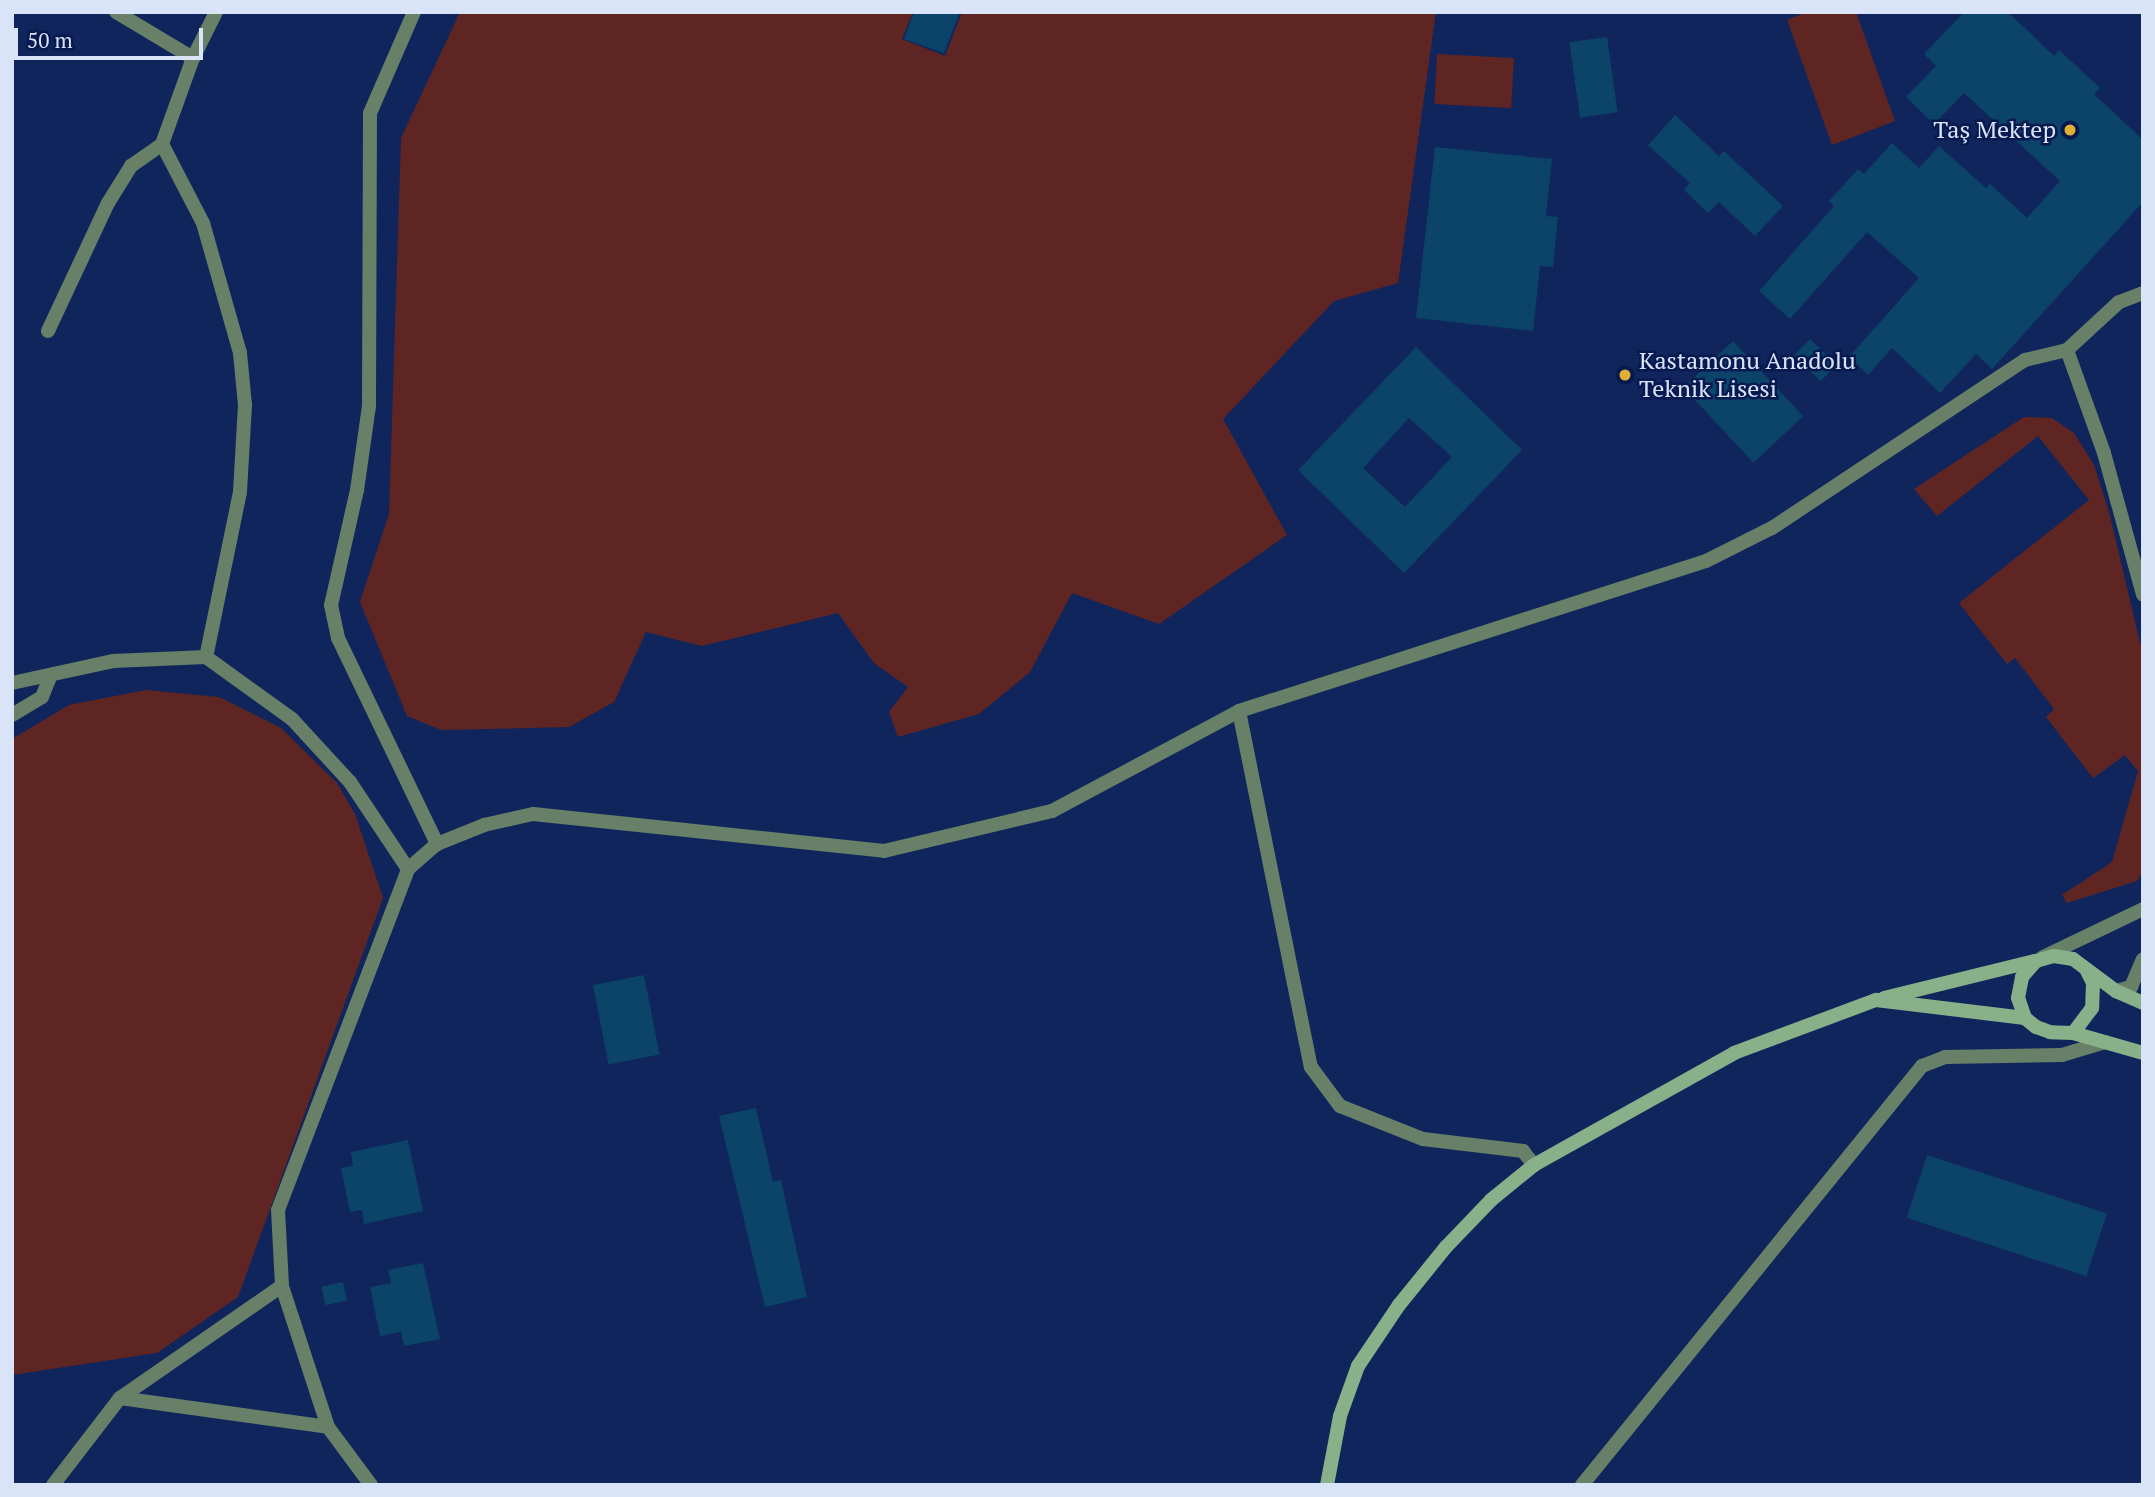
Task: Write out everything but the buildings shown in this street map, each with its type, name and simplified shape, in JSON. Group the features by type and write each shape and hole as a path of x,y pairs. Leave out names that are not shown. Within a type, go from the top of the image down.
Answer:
{"main road":[{"path":"1327,1485 1340,1416 1358,1366 1399,1305 1446,1247 1491,1200 1534,1165 1734,1053 1876,1000 2064,956 2116,991 2143,1003"},
{"path":"2036,961 2022,977 2018,987 2020,1008 2025,1018 2036,1027 2050,1032 2073,1033 2143,1053"},
{"path":"2073,1033 2092,1008 2093,983 2087,971"},
{"path":"1876,1000 2025,1018"}],"street":[{"path":"116,12 193,58"},
{"path":"48,331 108,203 131,166 162,144 193,58 216,12"},
{"path":"414,12 370,113 369,406 357,490 331,605 338,638 437,844"},
{"path":"162,144 203,223 240,353 245,405 240,492 206,657"},
{"path":"371,1485 328,1427 282,1286 278,1210 408,869 437,844 484,825 533,814 884,851 1052,811 1239,711 1706,562 1772,528 2025,360 2067,350 2119,302 2143,293"},
{"path":"2067,350 2104,453 2143,595"},
{"path":"12,683 113,660 206,657 292,719 350,782 408,869"},
{"path":"12,715 42,697 51,675"},
{"path":"1239,711 1311,1067 1340,1106 1423,1139 1523,1152 1534,1165"},
{"path":"2036,961 2143,909"},
{"path":"2116,991 2131,987 2143,958"},
{"path":"1582,1485 1922,1066 1945,1057 2062,1055 2105,1042"},
{"path":"53,1485 120,1398 282,1286"},
{"path":"120,1398 328,1427"}],"shaded area":[{"path":"460,12 913,12 902,39 945,56 962,12 1436,12 1398,283 1334,301 1223,419 1287,535 1159,624 1072,593 1030,672 979,714 898,737 889,712 908,687 874,663 838,613 702,646 646,632 614,702 569,727 441,730 407,716 360,602 389,514 401,138"},
{"path":"1807,12 1856,12 1895,121 1832,145 1787,20"},
{"path":"1437,54 1514,58 1511,108 1434,104"},
{"path":"2024,417 2052,418 2074,433 2094,465 2109,512 2143,655 2143,871 2137,881 2067,903 2062,895 2112,862 2138,771 2125,755 2093,778 2046,717 2054,709 2015,658 2007,664 1959,603 2089,500 2038,436 1937,516 1914,489"},
{"path":"146,690 219,697 281,728 337,783 355,814 383,898 238,1297 157,1353 12,1375 12,739 69,705"}],"place":[{"name":"Taş Mektep","path":"2070,130"},
{"name":"Kastamonu Anadolu Teknik Lisesi","path":"1625,375"}]}
